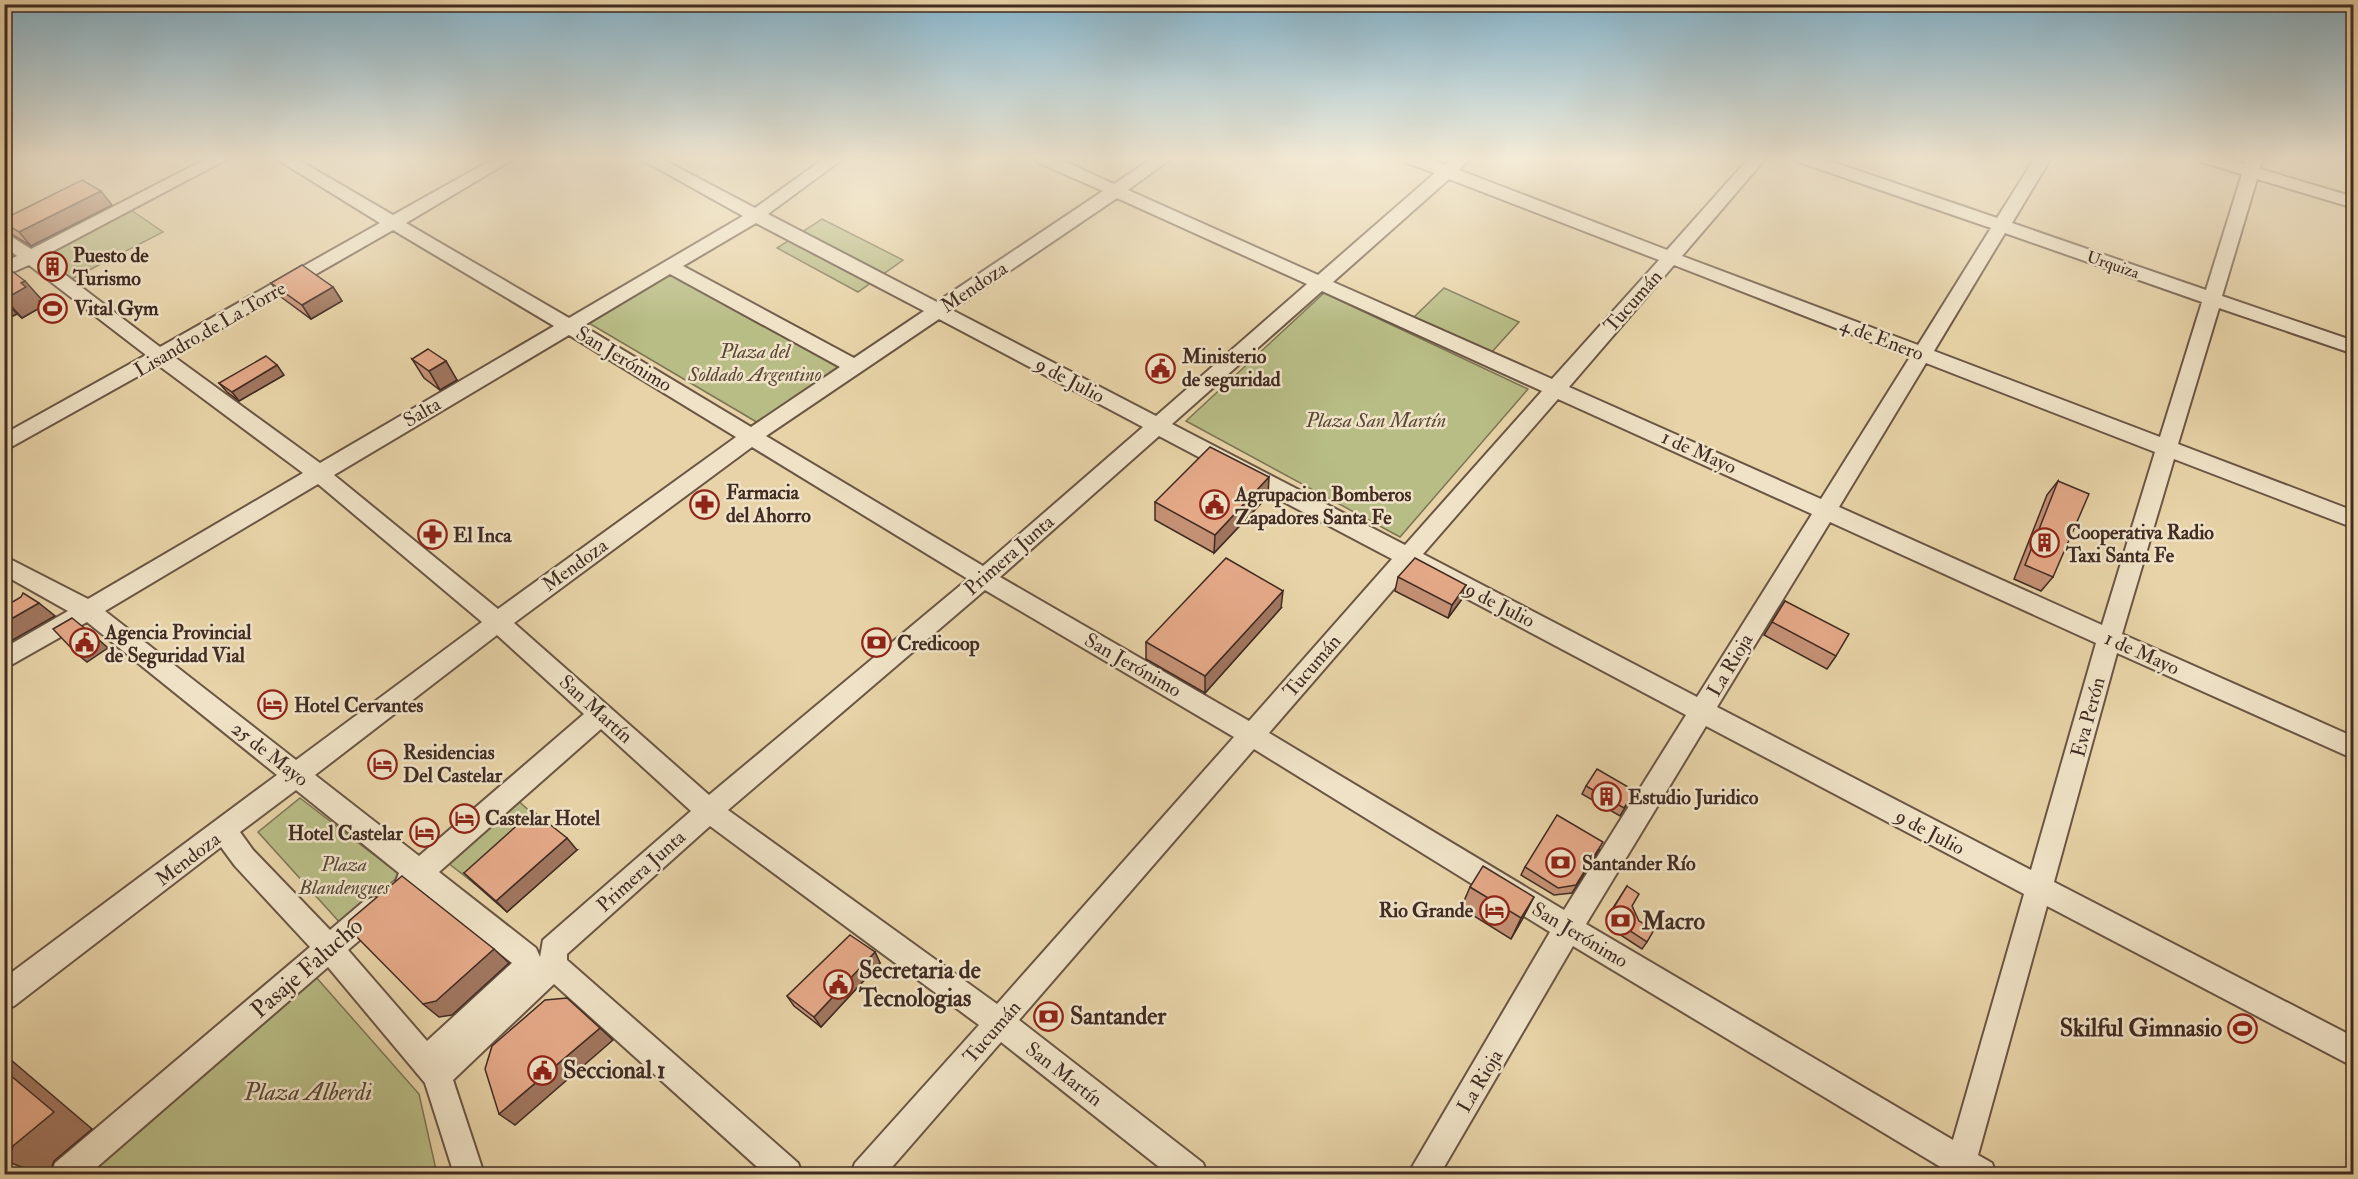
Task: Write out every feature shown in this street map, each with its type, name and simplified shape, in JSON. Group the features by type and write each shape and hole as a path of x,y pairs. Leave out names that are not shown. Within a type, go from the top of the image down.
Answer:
{"street":[{"path":"4,270 114,213"},
{"name":"San Jerónimo","path":"373,213 570,327 984,578 1252,735 1967,1170"},
{"name":"Lisandro de La Torre","path":"4,444 413,213"},
{"name":"9 de Julio","path":"749,213 2354,1053"},
{"name":"Salta","path":"4,660 759,213"},
{"name":"Mendoza","path":"4,996 225,832 498,622 753,436 1083,213"},
{"name":"1 de Mayo","path":"1169,213 2354,749"},
{"name":"Primera Junta","path":"432,1068 545,958 709,811 984,578 1155,425 1400,213"},
{"name":"4 de Enero","path":"1554,213 2354,520"},
{"name":"Tucumán","path":"866,1174 1554,388 1711,213"},
{"name":"Urquiza","path":"1965,213 2354,348"},
{"name":"La Rioja","path":"1423,1174 1569,928 2008,213"},
{"name":"Eva Perón","path":"1967,1170 2040,890 2109,639 2238,213"},
{"name":"San Martín","path":"4,237 318,473 498,622 709,811 1000,1023 1192,1174"},
{"path":"670,267 855,367"},
{"name":"25 de Mayo","path":"4,564 87,610 419,872 545,958 787,1174"},
{"name":"Pasaje Falucho","path":"66,1174 601,714"},
{"path":"225,832 244,858 330,949 432,1068 469,1174"}],"green space":[{"path":"118,213 135,213 163,232 68,281 35,256"},
{"path":"822,219 903,260 858,292 777,248"},
{"name":"Plaza del Soldado Argentino","path":"682,266 855,358 760,424 587,322"},
{"path":"1444,288 1519,322 1490,354 1413,318"},
{"name":"Plaza San Martín","path":"1324,293 1528,389 1400,537 1186,421"},
{"name":"Plaza Blandengues","path":"300,798 400,875 342,925 258,832"},
{"path":"515,798 543,823 475,884 443,859"},
{"name":"Plaza Alberdi","path":"315,976 419,1094 437,1174 89,1174"}],"building":[{"path":"16,213 57,213 19,232 4,223 4,219"},
{"path":"4,265 25,281 21,283 26,287 5,299"},
{"path":"302,265 333,287 302,305 271,283"},
{"path":"428,349 446,361 429,371 412,359"},
{"path":"266,356 277,365 232,392 219,383"},
{"name":"Agrupacion Bomberos Zapadores Santa Fe","path":"1210,447 1269,477 1215,535 1155,502"},
{"name":"Cooperativa Radio Taxi Santa Fe","path":"2058,481 2089,494 2053,577 2025,565"},
{"path":"1226,558 1283,591 1205,676 1146,642"},
{"path":"1415,558 1466,585 1452,605 1398,577"},
{"path":"23,593 39,603 4,623 4,607 21,597"},
{"path":"1785,601 1849,634 1836,656 1772,622"},
{"path":"72,618 98,639 77,654 53,629"},
{"path":"1597,769 1635,791 1624,808 1586,786"},
{"path":"533,811 567,838 496,901 464,873"},
{"name":"Santander Río","path":"1557,815 1603,842 1576,885 1558,888 1525,867"},
{"path":"1483,866 1534,897 1521,918 1470,887"},
{"path":"402,876 494,949 436,1001 423,1004 348,928 349,921"},
{"path":"1627,886 1639,894 1632,906 1639,921 1654,930 1647,942 1621,925 1614,907"},
{"path":"850,935 875,952 814,1017 787,996"},
{"name":"Seccional 1","path":"567,998 600,1028 499,1114 485,1069 492,1046 545,1000"},
{"path":"4,1070 54,1112 13,1146 8,1162 4,1159"}],"place":[{"name":"Puesto de Turismo","path":"52,266"},
{"name":"Vital Gym","path":"53,308"},
{"name":"Ministerio de seguridad","path":"1161,368"},
{"name":"Farmacia del Ahorro","path":"705,504"},
{"name":"Agrupacion Bomberos Zapadores Santa Fe","path":"1214,505"},
{"name":"El Inca","path":"432,535"},
{"name":"Cooperativa Radio Taxi Santa Fe","path":"2045,543"},
{"name":"Agencia Provincial de Seguridad Vial","path":"84,643"},
{"name":"Credicoop","path":"876,643"},
{"name":"Hotel Cervantes","path":"273,705"},
{"name":"Residencias Del Castelar","path":"382,764"},
{"name":"Estudio Juridico","path":"1607,797"},
{"name":"Castelar Hotel","path":"464,818"},
{"name":"Hotel Castelar","path":"424,833"},
{"name":"Santander Río","path":"1561,863"},
{"name":"Rio Grande","path":"1494,910"},
{"name":"Macro","path":"1621,921"},
{"name":"Secretaria de Tecnologias","path":"838,984"},
{"name":"Santander","path":"1049,1016"},
{"name":"Skilful Gimnasio","path":"2243,1028"},
{"name":"Seccional 1","path":"542,1070"}]}
